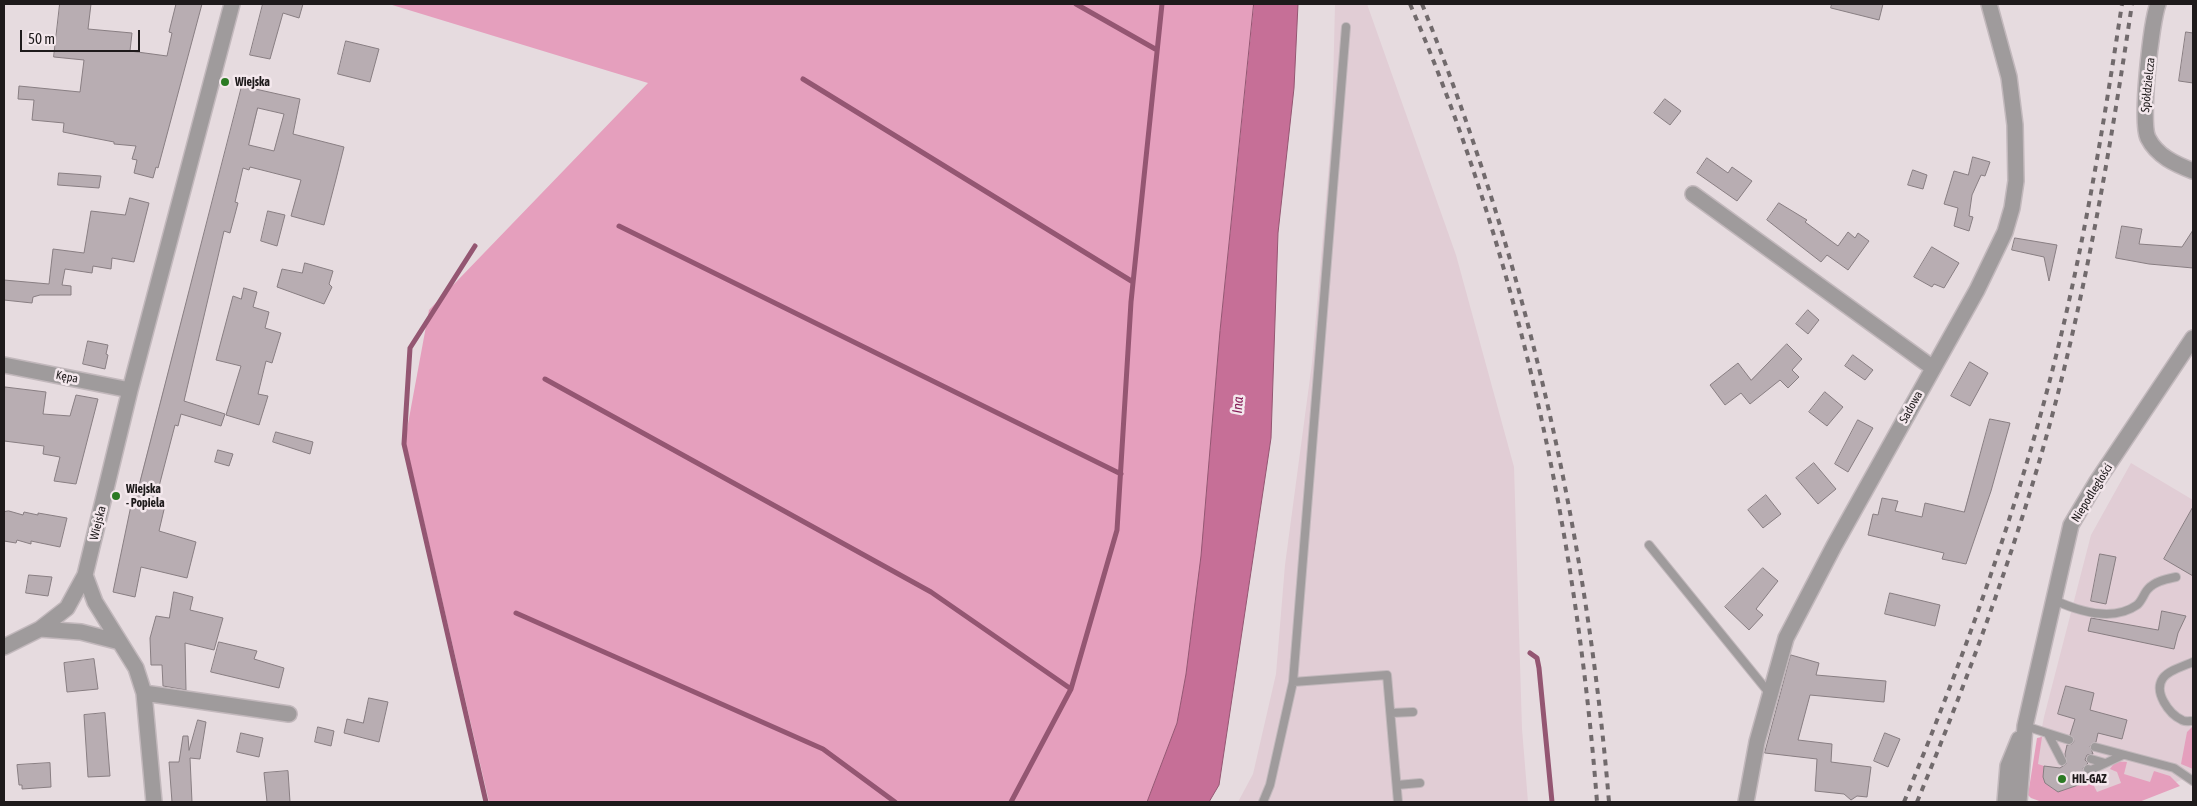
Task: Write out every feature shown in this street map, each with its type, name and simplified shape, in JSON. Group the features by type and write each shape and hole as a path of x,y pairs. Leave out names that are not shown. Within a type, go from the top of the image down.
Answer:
{"street":[{"name":"Wiejska","path":"4,647 40,629 67,608 85,575 130,390 232,4"},
{"name":"Sadowa","path":"1746,802 1757,742 1786,638 1834,546 1976,290 2005,232 2012,208 2016,181 2015,125 2009,77 1989,4"},
{"name":"Spółdzielcza","path":"2158,4 2144,114 2147,137 2159,153 2193,172"},
{"path":"1693,194 1933,368"},
{"name":"Niepodległości","path":"2018,802 2025,726 2071,525 2096,482 2193,338"},
{"name":"Kępa","path":"4,365 130,390"},
{"path":"85,575 94,602 136,668 144,693 154,802"},
{"path":"40,629 81,632 120,642"},
{"path":"144,693 289,714"},
{"name":"Niepodległości","path":"2004,802 2008,766 2025,726"}],"lane":[{"path":"1263,802 1270,785 1293,682 1346,27"},
{"path":"1648,545 1770,694"},
{"path":"2054,600 2098,614 2116,613 2138,604 2149,588 2164,579 2176,577"},
{"path":"2193,662 2170,672 2162,679 2159,691 2166,707 2182,721 2193,721"},
{"path":"1293,682 1388,675 1398,802"},
{"path":"1391,713 1413,712"},
{"path":"2025,726 2069,740"},
{"path":"2048,734 2062,761"},
{"path":"2054,747 2066,751"},
{"path":"2095,747 2123,756 2174,768 2193,781"},
{"path":"2088,769 2091,770 2123,756"},
{"path":"2091,759 2105,763"},
{"path":"1397,785 1420,783"}],"shaded area":[{"path":"389,4 1254,4 1220,331 1201,560 1186,674 1177,723 1147,802 489,802 405,440 429,310 648,83"},
{"path":"1335,4 1367,4 1456,255 1514,467 1522,729 1528,802 1238,802 1253,774 1276,674 1285,565 1312,363 1332,129"},
{"path":"2131,463 2193,500 2193,775 2130,802 2029,794 2044,717 2091,535"},
{"path":"2193,726 2193,769 2181,764 2187,732"},
{"path":"2042,737 2038,764 2044,766 2045,781 2057,791 2091,780 2097,792 2121,783 2117,772 2110,769 2117,762 2127,762 2124,774 2150,782 2154,771 2170,776 2180,786 2139,802 2042,802 2028,795 2037,738"}],"water":[{"name":"Ina","path":"1254,4 1298,4 1294,88 1278,233 1271,438 1219,785 1209,802 1147,802 1177,723 1186,674 1201,556 1220,331"}],"building":[{"path":"60,4 91,4 88,29 132,33 130,51 167,56 172,33 169,32 176,4 202,4 158,168 156,167 153,178 134,173 137,160 132,159 136,146 114,144 114,142 63,132 64,123 32,120 34,100 18,99 19,86 80,92 84,60 54,57"},
{"path":"263,4 303,4 299,18 283,13 270,59 250,55"},
{"path":"1832,4 1883,4 1879,20 1831,8"},
{"path":"2186,32 2193,33 2193,83 2179,81"},
{"path":"346,41 379,49 370,82 338,74"},
{"path":"242,86 300,99 293,134 344,147 324,225 291,216 301,180 250,167 249,170 243,168 235,202 238,203 230,233 224,231 184,401 225,414 221,426 181,414 178,426 175,425 156,498 166,501 159,531 196,542 187,578 141,567 135,597 113,592 134,491 137,492","holes":["258,108 284,114 274,151 249,145"]},
{"path":"1665,99 1681,111 1670,125 1654,113"},
{"path":"1973,157 1990,162 1985,176 1981,175 1972,195 1969,216 1973,217 1969,231 1954,226 1958,208 1944,204 1954,171 1968,175"},
{"path":"1707,158 1728,173 1732,167 1752,181 1737,201 1697,173"},
{"path":"1913,170 1927,175 1923,189 1908,185"},
{"path":"59,173 101,176 99,188 58,185"},
{"path":"130,198 149,203 134,262 112,258 111,269 93,266 92,273 65,269 62,285 71,286 71,295 40,295 33,297 32,303 4,300 4,280 49,284 53,249 84,253 91,211 125,215"},
{"path":"1779,203 1807,220 1805,222 1838,246 1848,232 1855,238 1858,233 1869,241 1848,270 1827,255 1821,262 1767,220"},
{"path":"268,211 285,215 277,246 261,241"},
{"path":"2122,226 2142,229 2139,244 2182,247 2193,230 2193,268 2149,264 2116,258"},
{"path":"2015,238 2057,245 2049,281 2044,257 2012,250"},
{"path":"1932,247 1959,263 1944,288 1934,284 1932,287 1914,277"},
{"path":"305,263 333,271 329,284 332,287 324,304 277,287 282,269 302,273"},
{"path":"244,288 257,292 253,307 269,312 265,328 281,333 272,363 266,361 258,394 268,396 259,425 226,415 241,366 216,360 233,296 241,299"},
{"path":"1808,310 1819,320 1808,334 1796,324"},
{"path":"88,341 108,345 105,369 83,364"},
{"path":"1787,344 1802,359 1792,370 1799,377 1788,388 1780,380 1750,404 1741,393 1725,405 1710,385 1738,363 1751,380"},
{"path":"1853,355 1873,370 1865,380 1845,366"},
{"path":"1970,362 1988,373 1970,406 1951,396"},
{"path":"5,387 46,392 43,414 70,416 76,395 98,399 76,484 54,481 60,457 43,454 44,446 4,441"},
{"path":"1825,392 1843,407 1827,426 1809,412"},
{"path":"1990,419 2010,423 1991,491 1966,564 1942,559 1944,553 1868,535 1873,514 1878,515 1882,498 1898,501 1895,511 1922,517 1925,503 1964,512"},
{"path":"1858,420 1873,428 1848,472 1835,464"},
{"path":"276,432 313,442 310,454 273,442"},
{"path":"218,450 233,454 229,466 215,462"},
{"path":"1814,463 1836,489 1818,504 1796,478"},
{"path":"1766,495 1781,514 1763,528 1748,510"},
{"path":"2193,507 2193,576 2164,559"},
{"path":"9,511 23,515 24,512 67,518 60,547 31,541 31,544 17,540 16,543 4,541 4,512"},
{"path":"2100,554 2116,557 2106,604 2091,601"},
{"path":"1763,568 1778,581 1756,609 1763,615 1749,630 1725,607"},
{"path":"29,575 52,577 48,596 26,593"},
{"path":"174,592 193,597 190,610 223,618 214,650 185,643 186,690 163,686 162,665 151,665 150,638 156,616 169,618"},
{"path":"1890,593 1940,605 1935,626 1885,614"},
{"path":"2162,611 2186,616 2178,633 2174,649 2088,631 2091,618 2158,630"},
{"path":"219,642 257,651 254,659 284,668 279,688 211,672"},
{"path":"1791,655 1819,663 1816,675 1886,681 1884,702 1810,695 1798,740 1832,744 1831,762 1871,767 1867,797 1857,796 1851,800 1844,794 1815,791 1817,759 1765,753"},
{"path":"94,659 98,689 67,692 64,663"},
{"path":"2066,686 2094,693 2090,710 2127,720 2122,739 2098,733 2096,742 2090,746 2093,754 2087,755 2085,760 2088,763 2083,768 2086,774 2084,783 2058,792 2045,783 2043,777 2044,766 2060,768 2066,764 2065,754 2067,745 2072,744 2074,741 2070,735 2075,719 2058,714"},
{"path":"369,698 388,702 379,742 344,733 347,719 363,723"},
{"path":"105,713 110,776 88,777 84,715"},
{"path":"198,720 206,722 200,759 190,758 192,802 172,802 169,762 179,762 183,736 188,736 189,750"},
{"path":"318,727 334,731 331,746 315,742"},
{"path":"241,733 263,738 259,757 237,752"},
{"path":"1885,733 1900,739 1888,767 1874,761"},
{"path":"50,763 51,787 22,789 22,785 19,785 17,765"},
{"path":"288,771 290,802 267,802 264,773"}],"waterway":[{"path":"1076,4 1157,50"},
{"path":"1011,802 1071,689 1117,530 1131,302 1162,4"},
{"path":"803,79 1133,282"},
{"path":"619,226 1121,474"},
{"path":"475,246 410,348 404,444 486,802"},
{"path":"545,379 931,592 1071,689"},
{"path":"516,613 823,749 895,802"},
{"path":"1530,653 1537,658 1539,668 1552,802"}],"railway":[{"path":"1410,4 1448,99 1482,196 1511,295 1536,395 1557,496 1574,598 1597,802"},
{"path":"1422,4 1459,100 1491,198 1520,296 1546,396 1567,496 1585,598 1599,700 1609,802"},
{"path":"1904,802 1948,693 1988,582 2025,470 2041,413 2056,356 2085,225 2122,4"},
{"path":"1917,802 1993,604 2027,503 2056,401 2090,253 2132,4"}],"place":[{"name":"Wiejska","path":"225,82"},
{"name":"Wiejska - Popiela","path":"116,496"},
{"name":"HIL-GAZ","path":"2062,779"}]}
